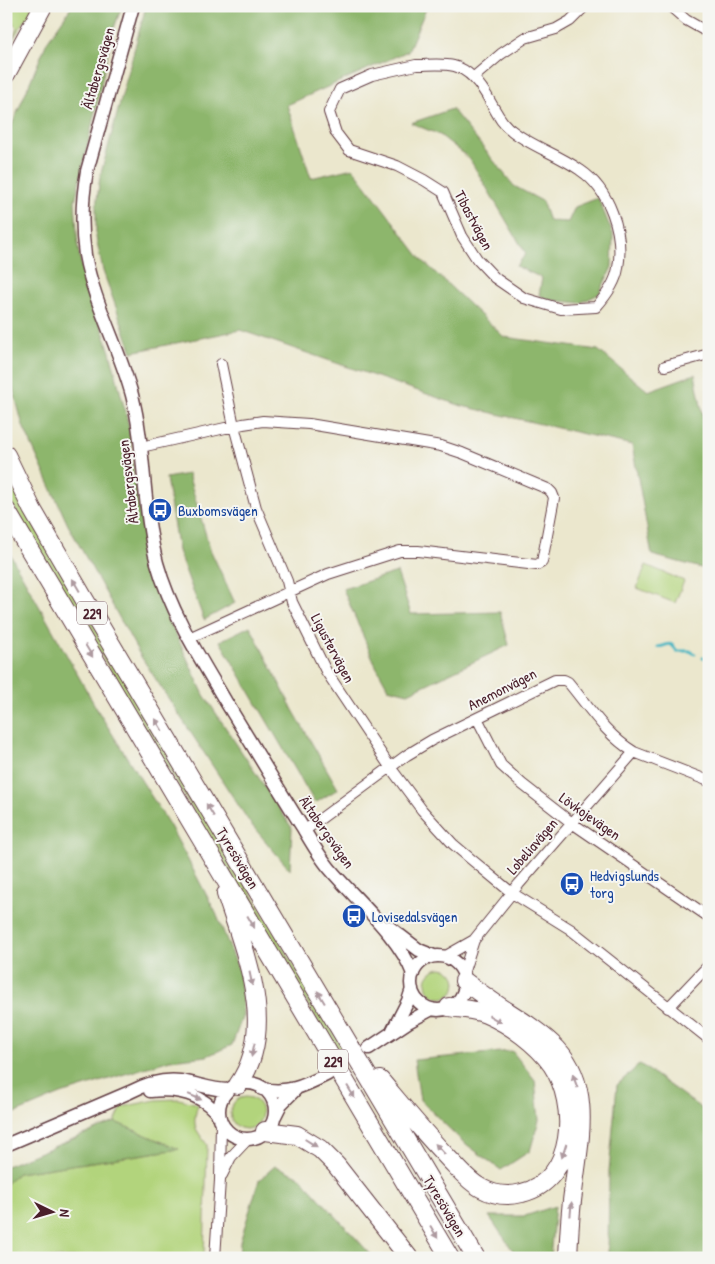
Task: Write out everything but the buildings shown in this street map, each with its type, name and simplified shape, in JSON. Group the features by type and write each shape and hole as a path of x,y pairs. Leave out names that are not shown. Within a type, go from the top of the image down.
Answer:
{"highway":[{"path":"6,74 43,6"},
{"name":"Tyresövägen","path":"6,455 32,509 78,589 476,1258"},
{"name":"Tyresövägen","path":"6,510 450,1258"},
{"path":"217,865 249,968 257,1012 253,1052 247,1070 233,1088"},
{"path":"464,978 546,1039 558,1050 572,1073 581,1107 581,1127 573,1191 568,1258"},
{"path":"344,1037 404,1109 469,1180 492,1193 517,1194 529,1191 550,1178 560,1162 567,1141 568,1121 560,1079 551,1064 539,1050 513,1030 486,1014 469,1010 441,1008"},
{"path":"265,1132 297,1136 320,1149 336,1165 409,1258"}],"street":[{"name":"Ältabergsvägen","path":"133,6 86,170 83,232 91,277 132,395 147,507 157,562 172,605 189,638 304,831 329,868 366,907 400,950 413,974"},
{"path":"474,77 501,54 525,38 556,29 570,21 584,6"},
{"path":"670,6 686,20 709,33"},
{"name":"Tibastvägen","path":"416,65 455,66 474,77 504,125 523,140 580,170 596,184 607,200 619,233 618,269 606,295 596,307 561,309 524,298 495,278 477,259 462,236 443,192 397,166 349,150 336,133 329,112 340,89 372,75 416,65"},
{"path":"665,366 709,354"},
{"name":"Ligustervägen","path":"221,364 234,426 256,508 287,581 292,602 326,671 422,810 453,844 512,893"},
{"path":"140,447 263,421 309,424 441,446 548,489 554,498 542,562 537,565 409,550 338,570 189,638"},
{"name":"Anemonvägen","path":"304,831 390,766 424,745 550,681 564,680 610,732 634,752 709,781"},
{"name":"Lövkojevägen","path":"477,718 502,765 528,789 572,823 709,917"},
{"name":"Lobeliavägen","path":"512,893 634,752"},
{"path":"369,1048 392,1032 459,999 464,991 464,978 474,940 512,893 570,929 709,1039"},
{"name":"Ältabergsvägen","path":"366,907 407,942 419,950 439,957"},
{"path":"392,1032 412,989 413,974 418,965 426,959 439,957 474,940"},
{"path":"439,957 454,961 460,967 464,978"},
{"path":"668,1008 709,965"},
{"path":"412,989 420,1003 441,1008"},
{"path":"130,1092 180,1091 205,1101 213,1108 227,1131 237,1138 248,1139 258,1137 272,1125 281,1104 296,1089 328,1074"},
{"path":"6,1146 144,1085 160,1081 181,1081 219,1090 245,1084 274,1091 296,1089"},
{"path":"215,1258 220,1180 219,1105 222,1098 233,1088"},
{"path":"262,1089 270,1096 275,1116"},
{"path":"220,1180 231,1157 248,1139"}],"green space":[{"path":"6,6 35,6 12,40 17,28 6,16"},
{"path":"72,6 122,6 113,31 75,201 78,248 82,268 110,352 129,426 134,481 153,585 204,695 292,828 290,870 250,823 140,655 68,525 23,426 6,362 6,139 47,42"},
{"path":"146,6 434,6 426,9 408,51 287,105 311,178 353,168 422,260 504,337 598,350 648,391 695,374 709,448 709,570 652,555 632,445 462,406 240,330 132,352 103,271 96,237 96,207 100,177"},
{"path":"452,109 514,186 542,201 549,221 568,222 575,207 598,198 613,234 612,267 599,294 580,303 550,300 539,295 542,278 516,266 526,254 469,158 440,135 411,123"},
{"path":"188,474 210,549 235,603 204,620 178,551 166,478"},
{"path":"6,476 343,1049 336,1052 6,494"},
{"path":"6,547 98,711 170,826 216,913 240,973 243,1015 232,1045 207,1056 170,1060 61,1094 6,1117"},
{"path":"646,565 684,581 675,603 637,588"},
{"path":"397,572 411,614 500,612 509,645 408,693 388,688 376,666 343,589"},
{"path":"250,626 293,710 338,789 315,803 220,641"},
{"path":"441,968 452,972 456,983 452,994 441,998 430,994 426,983 430,972"},
{"path":"512,1051 535,1080 539,1120 530,1151 501,1170 462,1141 420,1100 414,1060"},
{"path":"640,1064 709,1114 709,1258 608,1258 609,1171 617,1085"},
{"path":"246,1097 252,1098 257,1102 261,1107 261,1119 257,1124 252,1128 246,1129 240,1128 235,1124 231,1119 230,1113 231,1107 235,1102 240,1098"},
{"path":"179,1099 198,1104 195,1125 207,1145 204,1258 6,1258 6,1183 18,1173 178,1149 115,1122 122,1107 156,1100"},
{"path":"115,1122 179,1149 18,1173 6,1183 6,1166"},
{"path":"275,1166 299,1176 374,1258 239,1258 240,1242 259,1180"},
{"path":"555,1206 550,1258 518,1258 489,1216 525,1216"}],"waterway":[{"path":"658,647 670,644 677,651 690,651 695,654"},
{"path":"703,658 709,659"}],"place":[{"name":"Buxbomsvägen","path":"160,510"},
{"name":"Hedvigslunds torg","path":"572,884"},
{"name":"Lovisedalsvägen","path":"354,916"}]}
